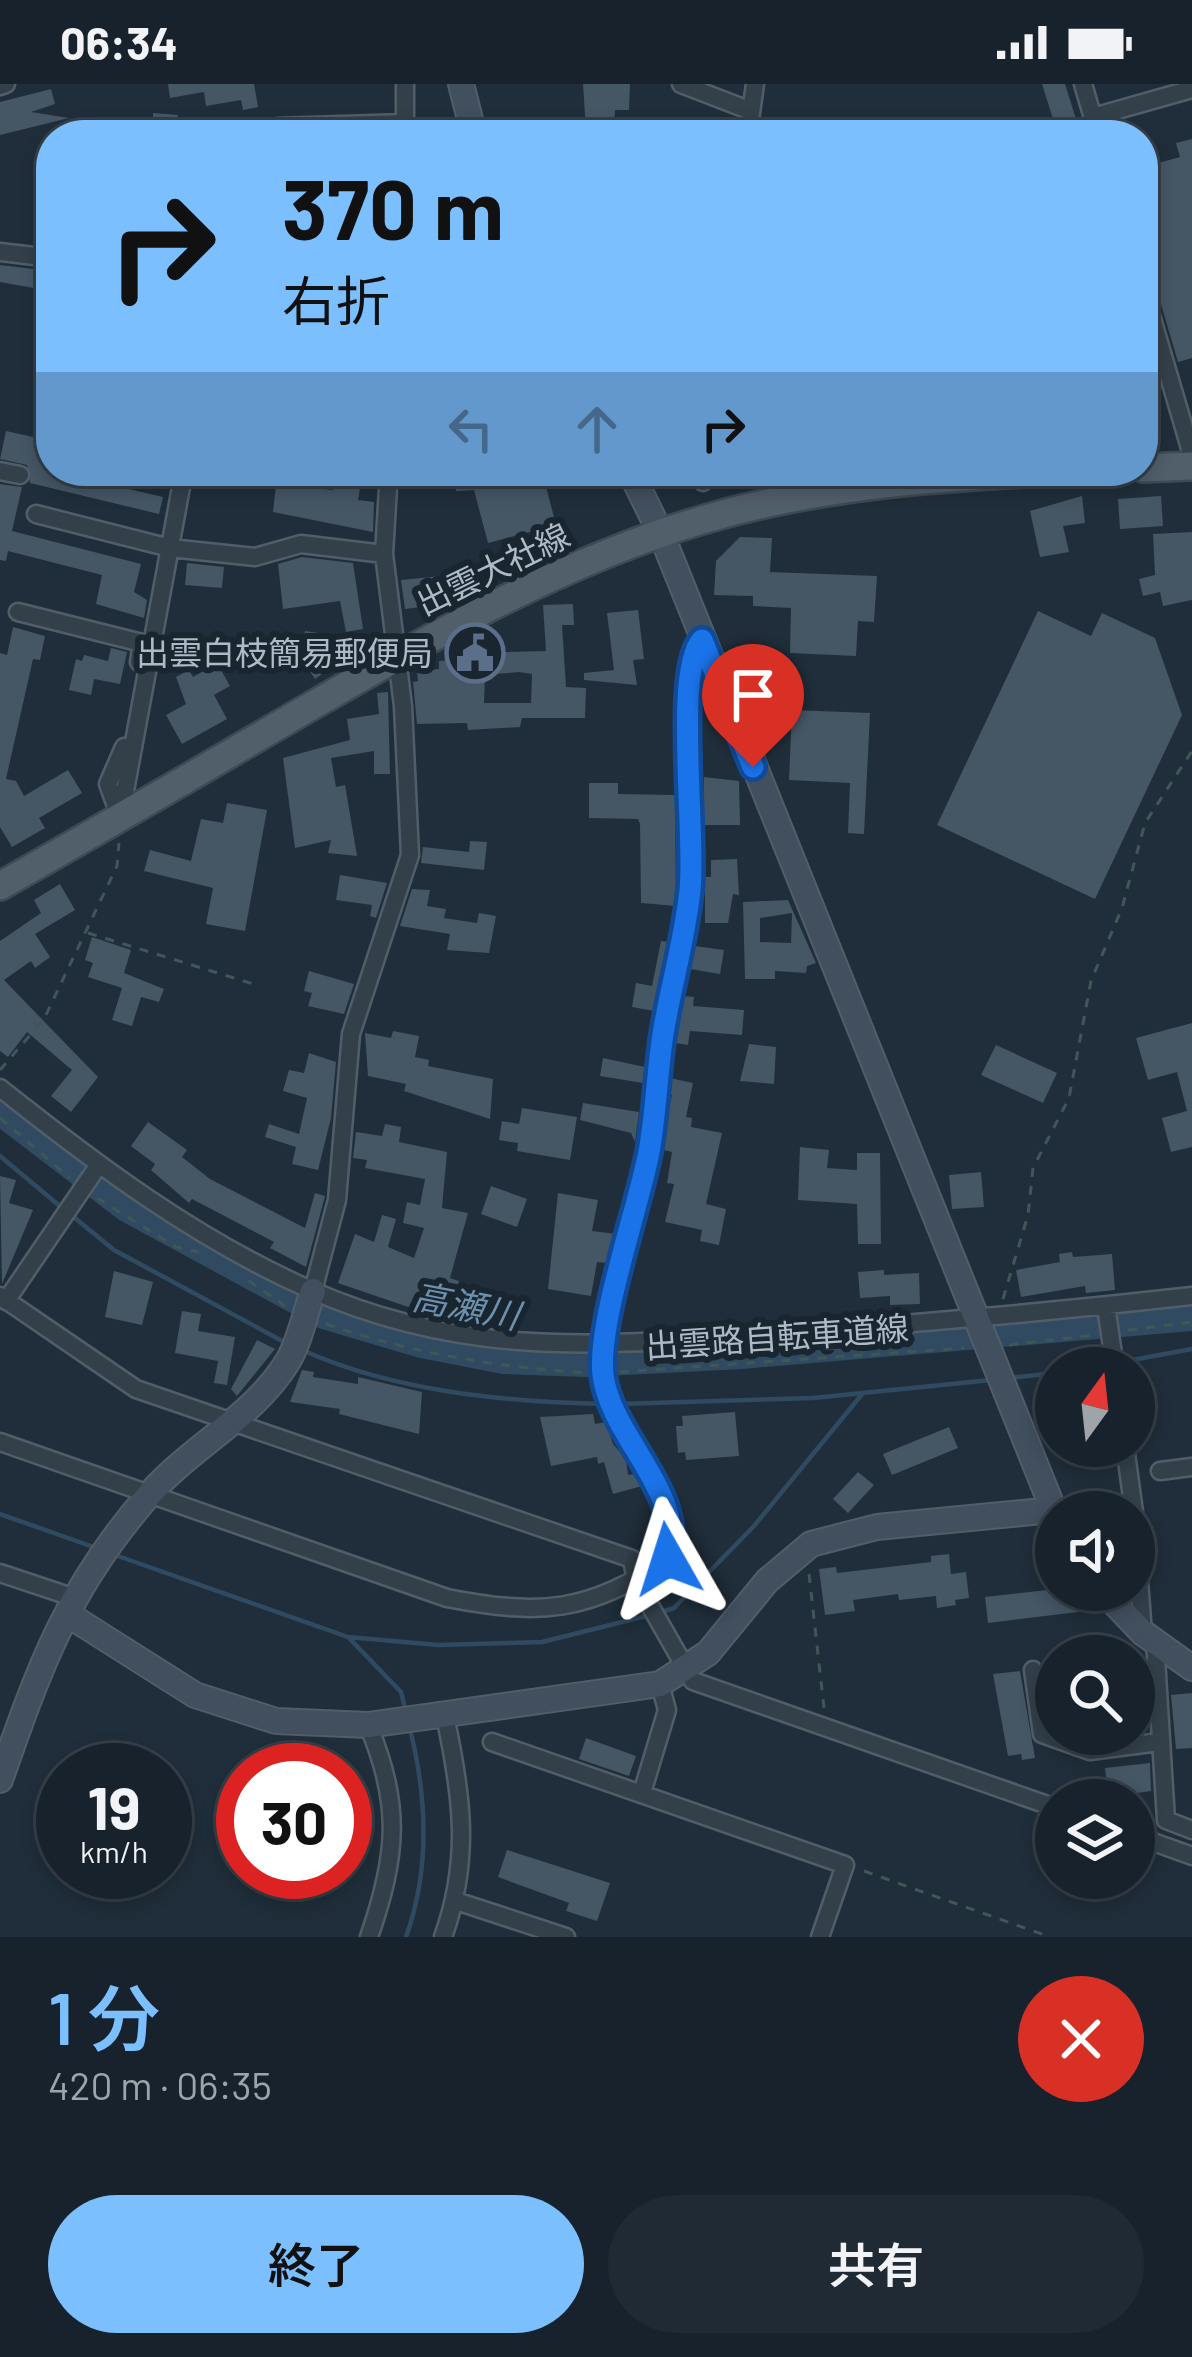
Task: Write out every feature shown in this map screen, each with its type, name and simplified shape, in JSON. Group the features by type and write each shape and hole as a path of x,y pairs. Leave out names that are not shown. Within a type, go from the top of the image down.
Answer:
{"main road":[{"path":"1158,467 1192,466"},
{"name":"出雲大社線","path":"0,886 526,587 701,520 861,486"}],"street":[{"path":"405,84 405,120"},
{"path":"461,84 470,120"},
{"path":"681,84 752,111"},
{"path":"750,120 755,84"},
{"path":"1083,84 1093,120"},
{"path":"1111,120 1192,89"},
{"path":"0,252 36,256"},
{"path":"1158,340 1192,455"},
{"path":"0,471 20,475"},
{"path":"120,818 181,486"},
{"path":"0,1780 47,1643 70,1606 150,1493 232,1424 288,1360 313,1291 338,1200 351,1034 410,856 398,656 384,554 388,486"},
{"path":"637,486 988,1318 987,1347 1046,1491"},
{"path":"36,514 170,548 255,556 301,544 384,554"},
{"path":"18,612 142,643 122,759 108,784 120,818"},
{"path":"0,1442 447,1598 491,1606 542,1608 601,1600 668,1559 672,1543 664,1505 639,1453 612,1414 603,1374 603,1344 649,1149 663,1032 691,885 692,759 685,689 691,651 702,640"},
{"path":"0,1088 98,1166 196,1229 313,1291 444,1333 521,1346 603,1344 988,1318 1192,1296"},
{"path":"98,1166 3,1298 136,1389 632,1559 636,1581 693,1681 1035,1801"},
{"path":"1106,1306 1112,1347"},
{"path":"1160,1471 1192,1467"},
{"path":"0,1573 70,1606 195,1695 277,1721 380,1724 660,1684 687,1669 731,1630 796,1552 877,1527 1035,1515"},
{"path":"1123,1611 1146,1635"},
{"path":"1155,1642 1192,1669"},
{"path":"1034,1670 1042,1734 1090,1751 1159,1742"},
{"path":"642,1793 667,1710 660,1684"},
{"path":"1155,1700 1166,1820 1192,1830"},
{"path":"435,1717 464,1802 456,1901 443,1937"},
{"path":"370,1937 393,1854 380,1724"},
{"path":"492,1742 845,1864 820,1937"},
{"path":"1155,1843 1192,1856"},
{"path":"456,1901 566,1937"}],"path":[{"path":"988,1318 1028,1215 1033,1168 1069,1098 1090,981 1122,908 1144,824 1192,751"},
{"path":"0,1070 44,1019 86,932 117,866 120,818"},
{"path":"86,932 260,986"},
{"path":"0,1118 82,1189 176,1247 202,1252"},
{"name":"出雲路自転車道線","path":"247,1279 303,1316 390,1346 513,1368 603,1374 987,1347 1192,1322"},
{"path":"796,1552 809,1570 824,1711 820,1726"},
{"path":"845,1864 1050,1937"}],"building":[{"path":"168,84 254,84 258,107 243,110 241,100 206,106 204,92 170,98"},
{"path":"583,84 630,84 629,110 615,110 615,120 585,120"},
{"path":"1042,84 1065,84 1076,120 1053,119"},
{"path":"51,89 55,104 31,112 69,118 36,120 36,126 0,135 0,102"},
{"path":"153,113 178,115 178,120 153,120"},
{"path":"1192,139 1192,358 1178,362 1158,294 1158,163 1180,157 1176,143"},
{"path":"0,265 36,269 36,288 0,282"},
{"path":"6,431 36,438 36,484 30,483 27,465 0,459"},
{"path":"0,484 22,487 12,531 141,564 134,592 147,600 144,618 96,604 102,575 8,551 6,561 0,560"},
{"path":"42,486 116,486 163,497 159,514"},
{"path":"276,486 333,490 334,486 360,486 358,500 374,502 373,532 273,512"},
{"path":"456,486 546,486 556,525 488,543 474,490 456,491"},
{"path":"1082,496 1085,523 1063,526 1069,552 1040,557 1030,511"},
{"path":"1161,496 1163,526 1120,529 1118,499"},
{"path":"1192,532 1192,600 1163,606 1160,592 1143,596 1139,579 1155,575 1153,534"},
{"path":"740,537 772,538 770,572 877,576 874,622 858,621 856,656 790,653 791,608 753,606 753,596 714,595 716,561"},
{"path":"302,557 353,563 363,629 346,632 340,601 283,609 278,564"},
{"path":"187,563 224,567 222,588 185,585"},
{"path":"441,576 445,604 405,609 401,580"},
{"path":"573,604 574,625 562,625 566,687 586,688 585,718 522,718 520,727 468,730 467,723 417,724 413,682 418,681 417,671 439,669 439,661 468,659 468,653 546,651 543,605","holes":["532,674 531,703 484,703 485,675"]},
{"path":"638,610 644,659 633,660 637,685 584,680 584,673 614,670 607,613"},
{"path":"1038,611 1091,636 1102,613 1155,638 1182,715 1095,899 937,825"},
{"path":"13,627 45,636 40,660 33,659 6,779 16,781 24,796 68,770 82,793 39,818 45,828 12,847 0,827 0,653 7,655"},
{"path":"305,631 325,634 342,660 315,679 301,658"},
{"path":"111,648 127,652 120,684 94,679 91,695 69,690 76,659 82,661 84,655 108,661"},
{"path":"217,663 230,686 214,695 227,719 182,744 166,715 186,704 176,677 189,670 193,677"},
{"path":"388,692 390,774 374,774 374,751 331,758 336,787 345,785 357,856 328,853 331,840 295,848 283,758 350,740 347,719 379,714 377,693"},
{"path":"792,710 870,713 864,834 848,833 850,783 789,780"},
{"path":"704,777 739,781 740,825 704,825"},
{"path":"589,783 618,783 618,794 675,795 676,906 641,903 638,819 589,818"},
{"path":"227,803 267,810 245,931 206,924 213,888 144,871 150,850 191,861 201,819 223,823"},
{"path":"470,841 487,842 484,870 421,863 423,847 469,852"},
{"path":"737,859 739,895 733,894 728,923 705,923 705,877 711,877 711,860"},
{"path":"340,875 387,883 376,918 370,916 372,905 336,900"},
{"path":"60,884 75,910 35,934 50,957 35,968 31,961 4,980 98,1077 71,1112 51,1096 72,1070 27,1032 8,1057 0,1051 0,941 41,913 34,900"},
{"path":"412,889 430,890 427,906 446,909 444,918 477,923 479,913 496,916 489,953 447,950 450,934 400,926"},
{"path":"788,900 816,963 807,966 806,973 775,971 775,979 745,979 743,902","holes":["792,913 791,943 760,942 760,918"]},
{"path":"92,937 131,950 124,973 164,989 159,1002 141,997 132,1026 112,1020 122,988 88,977 93,963 85,960"},
{"path":"661,941 670,942 654,1011 632,1007 636,983 652,986"},
{"path":"695,946 724,950 720,974 690,969"},
{"path":"309,971 354,984 344,1014 308,1006 312,993 304,991"},
{"path":"684,996 694,997 693,1006 744,1010 742,1035 690,1031 688,1045 675,1043"},
{"path":"1192,1023 1192,1147 1171,1152 1162,1118 1187,1111 1177,1072 1148,1080 1136,1038"},
{"path":"393,1031 419,1036 415,1057 429,1060 428,1066 493,1079 490,1119 404,1091 406,1084 368,1076 365,1033 391,1038"},
{"path":"749,1044 776,1047 774,1084 740,1081"},
{"path":"996,1045 1057,1073 1043,1103 981,1075"},
{"path":"309,1053 336,1062 331,1118 318,1170 292,1164 296,1147 265,1137 269,1124 299,1134 307,1098 283,1091 289,1070 304,1073"},
{"path":"603,1058 645,1067 643,1083 600,1076"},
{"path":"670,1078 693,1083 686,1117 692,1118 691,1127 722,1133 706,1204 726,1209 719,1245 700,1241 702,1230 665,1222 674,1184 667,1183 672,1152 659,1149 672,1095 667,1094"},
{"path":"583,1103 639,1112 635,1142 631,1133 580,1120"},
{"path":"522,1108 577,1117 570,1160 517,1151 518,1143 499,1140 502,1121 519,1124"},
{"path":"148,1122 187,1150 182,1157 210,1179 305,1228 315,1193 325,1196 306,1267 270,1248 274,1242 192,1199 189,1203 151,1170 155,1164 131,1146"},
{"path":"385,1124 401,1127 399,1142 447,1152 442,1208 468,1213 450,1278 459,1281 454,1296 424,1285 417,1310 338,1283 355,1234 374,1242 382,1215 396,1219 388,1247 414,1258 424,1228 403,1223 407,1202 420,1205 425,1179 365,1168 367,1160 353,1158 356,1132 382,1136"},
{"path":"800,1147 829,1150 827,1168 857,1170 857,1153 880,1153 881,1244 858,1244 857,1204 798,1200"},
{"path":"981,1172 984,1207 952,1209 949,1175"},
{"path":"0,1176 16,1180 9,1203 33,1210 2,1284"},
{"path":"491,1186 527,1199 517,1227 481,1214"},
{"path":"558,1193 598,1200 592,1231 616,1234 607,1263 597,1262 591,1296 548,1289"},
{"path":"1072,1252 1073,1257 1112,1254 1115,1290 1086,1293 1085,1286 1021,1297 1016,1270 1060,1262 1059,1254"},
{"path":"884,1270 884,1275 919,1273 920,1304 890,1305 890,1296 860,1298 858,1272"},
{"path":"114,1271 153,1282 142,1325 105,1317"},
{"path":"182,1311 201,1314 198,1331 235,1337 227,1385 214,1383 218,1361 175,1353"},
{"path":"257,1340 275,1349 237,1396 231,1389"},
{"path":"302,1370 314,1372 313,1377 358,1384 358,1377 422,1392 419,1434 339,1414 340,1409 290,1402"},
{"path":"735,1412 739,1456 686,1460 685,1452 678,1453 676,1426 683,1426 682,1416"},
{"path":"593,1414 595,1424 606,1422 613,1444 626,1459 628,1475 635,1474 642,1486 613,1494 604,1462 598,1464 597,1457 551,1466 540,1417"},
{"path":"949,1427 958,1448 892,1475 883,1454"},
{"path":"858,1472 874,1485 848,1513 833,1499"},
{"path":"949,1554 951,1574 966,1572 969,1598 955,1600 956,1605 937,1608 936,1596 899,1600 898,1594 853,1600 855,1611 825,1615 819,1569 836,1567 837,1573 931,1562 931,1556"},
{"path":"1035,1591 1035,1611 1078,1612 988,1623 985,1597"},
{"path":"1020,1671 1035,1758 1022,1760 1021,1754 1008,1756 993,1674"},
{"path":"1192,1693 1192,1748 1176,1749 1171,1695"},
{"path":"586,1738 636,1756 629,1776 579,1759"},
{"path":"1150,1763 1151,1779 1106,1779 1105,1768"},
{"path":"507,1850 610,1883 597,1921 566,1911 569,1903 498,1877"}],"waterway":[{"name":"高瀬川","path":"0,1110 127,1207 324,1314 422,1343 504,1359 586,1362 741,1354 1192,1316"},
{"path":"0,1156 61,1207"},
{"path":"70,1214 114,1250 286,1343"},
{"path":"1155,1356 1192,1349"},
{"path":"302,1350 375,1376 452,1392 608,1404"},
{"path":"1008,1378 1035,1375"},
{"path":"619,1404 813,1398 991,1380"},
{"path":"661,1612 674,1608 754,1526 863,1393"},
{"path":"0,1514 99,1549"},
{"path":"115,1555 348,1637 438,1645 542,1642 650,1615"},
{"path":"350,1639 401,1692 405,1708"},
{"path":"406,1937 420,1884 424,1831 409,1725"}],"place":[{"name":"出雲白枝簡易郵便局","path":"475,653"}],"route":[{"path":"668,1559 672,1543 664,1505 639,1453 612,1414 603,1374 603,1344 649,1149 663,1032 691,885 692,759 685,689 691,651 702,640 753,767"}]}
